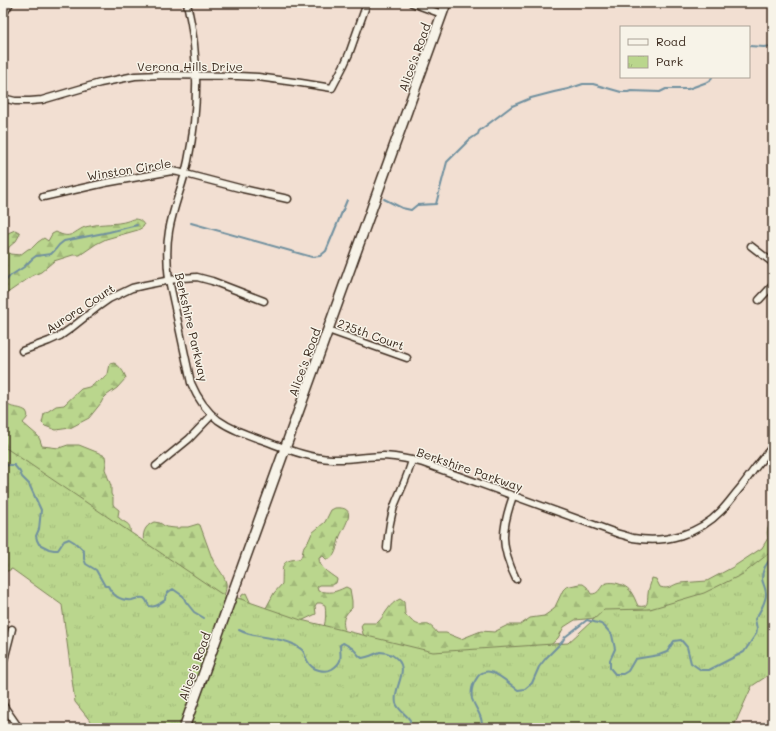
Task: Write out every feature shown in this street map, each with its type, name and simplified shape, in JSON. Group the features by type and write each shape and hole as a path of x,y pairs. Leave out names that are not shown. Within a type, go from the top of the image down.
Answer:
{"main road":[{"name":"Alice's Road","path":"184,728 446,3"}],"street":[{"path":"3,14 10,3"},
{"name":"Berkshire Parkway","path":"187,3 193,35 196,75 195,106 192,137 185,174 168,233 167,258 169,280 191,383 203,405 212,415 237,431 311,457 342,460 383,456 412,460 619,534 633,538 656,540 668,539 693,531 713,519 730,502 773,446"},
{"name":"Verona Hills Drive","path":"3,98 15,101 42,100 89,85 123,78 160,75 258,77 332,88 349,54 367,3"},
{"path":"412,3 442,14"},
{"name":"Winston Circle","path":"43,196 172,171 288,199"},
{"path":"751,246 773,263"},
{"name":"Aurora Court","path":"22,352 60,336 80,322 98,306 120,293 145,284 189,277 205,279 264,301"},
{"path":"759,300 773,285"},
{"name":"275th Court","path":"328,330 407,358"},
{"path":"156,466 189,439 212,415"},
{"path":"387,548 395,506 409,472 412,460"},
{"path":"513,496 505,522 504,544 506,555 516,579"},
{"path":"3,664 12,629"},
{"path":"3,705 19,728"}],"green space":[{"path":"133,219 141,221 144,225 143,227 138,230 106,239 80,255 73,255 54,261 41,272 32,276 3,296 3,238 8,233 15,230 19,232 20,234 16,241 9,247 8,251 10,254 20,255 32,248 44,238 48,241 52,234 56,232 69,235 86,227 100,224 119,223"},
{"path":"114,363 122,369 126,378 117,388 103,399 89,418 70,428 56,430 45,426 42,423 44,414 56,406 64,405 81,389 89,387 105,378 108,374 110,364"},
{"path":"3,399 9,405 26,411 28,416 23,423 38,436 42,446 59,448 68,445 79,445 105,456 105,469 111,486 113,504 119,510 119,518 129,525 130,537 144,544 144,531 154,522 160,523 166,527 175,528 188,527 198,524 200,525 212,558 225,580 226,586 224,596 3,462"},
{"path":"3,446 228,597 181,728 96,728 75,702 62,605 12,569 3,573"},
{"path":"335,508 347,510 347,522 332,557 330,559 326,559 323,556 319,558 319,562 337,579 336,583 332,585 320,585 317,587 318,591 326,592 332,592 346,587 350,589 352,608 346,614 344,620 346,634 324,627 326,616 325,605 321,603 317,603 315,606 316,614 301,621 237,611 242,595 246,593 251,604 262,609 266,608 274,593 282,584 283,568 285,563 300,559 304,546 312,533 325,522 331,510"},
{"path":"773,521 773,553 762,590 596,618 575,620 564,627 558,638 540,655 528,682 374,647 363,634 361,626 363,623 377,623 390,607 400,599 404,602 405,614 418,625 428,625 437,633 446,633 461,639 481,631 494,632 508,625 520,625 530,618 544,616 554,609 566,587 579,584 583,584 587,587 591,594 597,592 606,583 622,585 629,589 638,606 644,606 647,604 648,590 652,578 656,579 660,587 666,588 680,583 707,581 733,567 762,548 768,538 767,531"},
{"path":"773,550 773,672 752,686 733,728 694,728 683,725 678,728 187,728 235,597 301,620 433,652 568,643 604,610 650,609 704,593 743,574"}],"waterway":[{"path":"750,46 773,46"},
{"path":"384,199 402,208 411,210 417,205 436,204 447,162 469,140 478,134 479,131 512,106 531,98 583,84 593,84 621,92 660,92 666,89 688,89 710,81 712,78"},
{"path":"191,223 312,257 320,256 326,251 347,200"},
{"path":"3,284 10,276 24,267 36,256 51,254 64,241 137,225"},
{"path":"3,467 14,465 29,484 41,510 39,529 36,536 39,544 49,549 58,550 64,541 69,539 81,548 84,552 86,564 96,570 105,586 108,586 112,593 118,597 124,600 144,598 149,606 154,606 165,600 167,593 173,589 183,596 194,612 204,618"},
{"path":"482,728 480,716 472,699 473,685 479,675 485,672 490,672 502,677 518,690 525,689 532,683 539,667 546,658 565,637 587,620 601,624 612,635 615,649 610,660 610,668 615,674 623,674 628,671 635,659 659,655 667,652 674,641 681,640 687,647 691,663 701,670 709,670 744,652 756,634 757,629 755,619 766,597 766,590 762,579 763,572 773,557"},
{"path":"239,630 252,635 286,641 293,644 303,651 307,661 312,667 322,671 332,669 338,664 340,661 340,645 343,643 352,648 362,658 380,652 392,655 398,660 402,671 397,690 396,703 398,708 410,720 410,723 406,728"}]}
